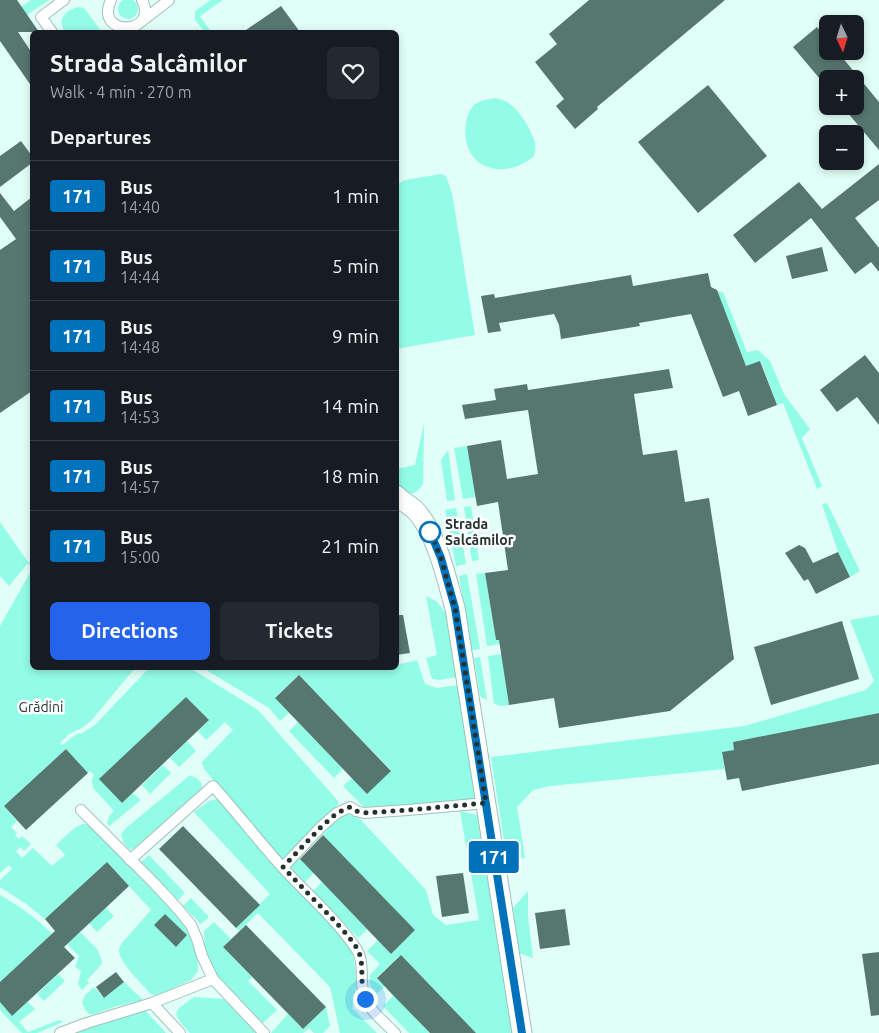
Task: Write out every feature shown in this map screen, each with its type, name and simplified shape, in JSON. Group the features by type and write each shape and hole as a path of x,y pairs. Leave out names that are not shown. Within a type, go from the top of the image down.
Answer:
{"street":[{"path":"399,498 416,511 430,532 441,558 455,608 522,1033"}],"lane":[{"path":"51,30 41,17 64,0"},
{"path":"111,0 108,7 110,19 114,24 128,30 169,0"},
{"path":"141,22 145,10 142,0"},
{"path":"130,860 214,786 283,867 347,935 357,949 361,960 365,999 395,1033"},
{"path":"283,867 321,827 337,813 350,807 364,813 486,803"},
{"path":"81,810 155,884 191,925 212,978 264,1033"},
{"path":"60,1033 87,1022 152,1003 212,978"},
{"path":"152,1003 180,1033"}],"green space":[{"path":"128,-1 135,2 138,9 135,16 128,19 121,16 118,9 121,2"},
{"path":"31,0 49,0 27,15 21,7"},
{"path":"211,0 223,0 200,16 210,30 203,30 195,20 195,11"},
{"path":"74,8 84,8 100,30 64,30 62,19 66,13"},
{"path":"496,98 508,102 515,108 534,139 534,156 522,164 509,168 497,169 485,166 476,160 469,150 466,137 466,122 474,105"},
{"path":"441,174 446,176 452,193 475,335 399,348 399,183 405,180"},
{"path":"717,291 723,292 747,352 758,350 770,361 784,394 810,429 802,438 822,486 817,489 783,403 777,405 761,361 746,366"},
{"path":"424,423 423,484 417,491 409,494 399,485 399,468 415,465"},
{"path":"467,446 476,497 463,499 454,448"},
{"path":"448,450 455,500 447,501 441,460"},
{"path":"827,503 860,571 850,577 838,552 822,504"},
{"path":"471,506 479,560 472,561 464,507"},
{"path":"456,508 466,564 456,566 445,510"},
{"path":"0,522 28,562 30,562 30,566 28,563 9,586 0,576"},
{"name":"Grădini","path":"30,573 30,670 133,670 91,721 69,734 60,743 63,745 77,734 95,725 147,670 193,670 258,710 338,801 338,804 327,816 282,860 204,769 202,762 233,730 225,722 206,740 198,731 209,720 186,697 100,779 122,803 133,793 141,800 109,826 107,823 109,816 114,811 93,788 92,780 94,775 90,771 88,773 66,749 4,806 17,821 11,827 17,833 15,835 19,839 22,836 31,844 24,851 21,847 16,851 22,858 33,848 52,866 65,855 56,845 81,825 84,824 92,827 187,926 197,948 198,971 191,980 159,995 152,995 121,959 119,952 122,943 151,910 107,862 45,919 0,887 0,880 12,869 9,865 0,873 0,626"},
{"path":"485,573 496,640 499,640 500,644 487,646 476,574"},
{"path":"467,574 480,649 472,650 459,576"},
{"path":"426,596 437,602 447,615 457,677 440,680 432,679 426,658 437,655"},
{"path":"879,615 879,713 733,742 734,750 722,753 725,769 550,786 533,790 517,807 525,858 516,859 506,854 491,757 745,726 866,690 874,681 850,620"},
{"path":"502,654 509,705 501,706 494,704 488,656"},
{"path":"480,657 487,700 480,696 474,658"},
{"path":"417,660 425,684 437,688 459,685 477,800 364,807 343,786 352,778 391,770 299,675 275,697 289,713 280,721 269,708 206,670 399,670 399,664"},
{"path":"298,722 343,769 334,778 289,731"},
{"path":"187,741 196,751 179,767 170,758"},
{"path":"163,765 171,773 150,794 142,785"},
{"path":"189,776 199,780 202,787 201,790 133,849 129,849 123,842 121,834"},
{"path":"217,799 344,937 349,945 355,969 356,986 352,1008 377,1033 340,1033 330,987 258,913 239,931 236,928 270,894 194,812 209,801"},
{"path":"460,811 480,816 513,1033 476,1033 401,955 377,977 385,986 376,995 370,986 370,975 380,964 367,951 378,940 391,954 415,930 323,835 339,817 344,815 355,816 361,820 426,890 433,915 446,925 479,920"},
{"path":"149,855 185,893 178,900 141,862"},
{"path":"299,858 314,873 305,882 290,867"},
{"path":"322,882 368,929 358,938 313,891"},
{"path":"528,891 528,915 533,958 519,953 513,908"},
{"path":"0,895 28,913 52,934 0,982"},
{"path":"191,898 209,917 201,924 183,906"},
{"path":"106,908 114,916 97,932 89,923"},
{"path":"214,922 231,939 223,947 252,977 248,981 277,1010 263,1023 216,974 205,952 204,931"},
{"path":"80,932 97,949 102,961 101,965 87,980 89,983 82,990 78,984 81,971 75,967 79,956 67,944"},
{"path":"58,974 65,981 44,1001 37,994"},
{"path":"124,982 143,1000 94,1014 89,1014 86,1011 82,1002 85,995 94,987 104,998"},
{"path":"394,995 430,1033 409,1033 383,1006"},
{"path":"194,997 224,999 256,1033 190,1033 180,1022 176,1014 179,1008"},
{"path":"0,1002 12,1016 28,1002 35,1009 19,1022 28,1032 59,1020 63,1022 37,1033 22,1033 0,1010"},
{"path":"326,1007 330,1026 323,1033 314,1033 309,1028 303,1033 271,1033 288,1014 303,1029"},
{"path":"143,1008 166,1033 71,1033"}],"building":[{"path":"0,0 17,0 38,30 18,32 30,50 30,84 0,41"},
{"path":"589,0 725,0 597,107 598,109 575,129 556,106 564,99 535,62 557,44 549,34"},
{"path":"281,6 299,30 246,30"},
{"path":"817,27 819,29 819,60 844,60 853,70 819,70 819,78 793,47"},
{"path":"864,84 879,102 879,150 864,132 864,125 858,125 850,115 864,115"},
{"path":"708,85 767,156 698,213 638,142"},
{"path":"21,141 30,153 30,164 0,187 0,156"},
{"path":"879,164 879,200 855,218 879,248 879,272 871,262 855,274 811,218 755,263 733,235 799,182 822,209"},
{"path":"0,193 14,211 30,199 30,392 0,413 0,250 16,239 0,217"},
{"path":"822,247 828,271 792,279 786,256"},
{"path":"708,273 711,287 717,290 746,366 760,361 777,405 748,416 739,391 723,397 691,314 639,323 640,326 561,339 559,325 554,314 499,323 501,331 488,333 481,296 494,294 495,298 631,275 633,286"},
{"path":"865,355 879,373 879,425 857,397 837,412 820,390"},
{"path":"669,369 673,388 634,394 643,455 677,450 685,502 709,498 734,659 670,711 559,728 554,698 509,705 499,640 496,640 485,573 508,570 498,502 477,506 467,446 501,440 507,479 538,474 528,410 465,419 462,405 496,400 494,389 527,384 528,390"},
{"path":"799,545 805,548 813,563 838,552 850,577 816,594 808,579 804,581 785,553"},
{"path":"399,615 403,615 410,653 399,655"},
{"path":"842,621 859,679 771,705 754,647"},
{"path":"299,675 391,771 367,794 275,698"},
{"path":"186,697 209,720 122,803 99,779"},
{"path":"879,713 879,764 742,791 739,778 727,780 722,752 734,750 733,742"},
{"path":"66,749 88,773 26,830 4,806"},
{"path":"183,826 260,905 236,928 159,849"},
{"path":"323,835 415,930 391,954 300,859"},
{"path":"107,862 129,886 64,947 75,958 12,1016 0,1002 0,982 55,931 45,919"},
{"path":"463,873 469,913 442,917 436,876"},
{"path":"565,909 570,945 540,949 535,913"},
{"path":"165,914 187,935 176,947 154,925"},
{"path":"246,925 326,1007 303,1029 223,947"},
{"path":"879,952 879,1015 871,1016 862,954"},
{"path":"401,955 476,1033 430,1033 389,991 377,978"},
{"path":"116,972 124,982 104,998 96,987"}],"bus line":[{"name":"171","path":"430,532 441,558 455,608 522,1033"}],"place":[{"name":"Strada Salcâmilor","path":"430,532"}],"route":[{"path":"365,999 361,960 357,949 347,935 283,867 321,827 337,813 350,807 364,813 486,803 455,608 441,558 430,532"}]}
